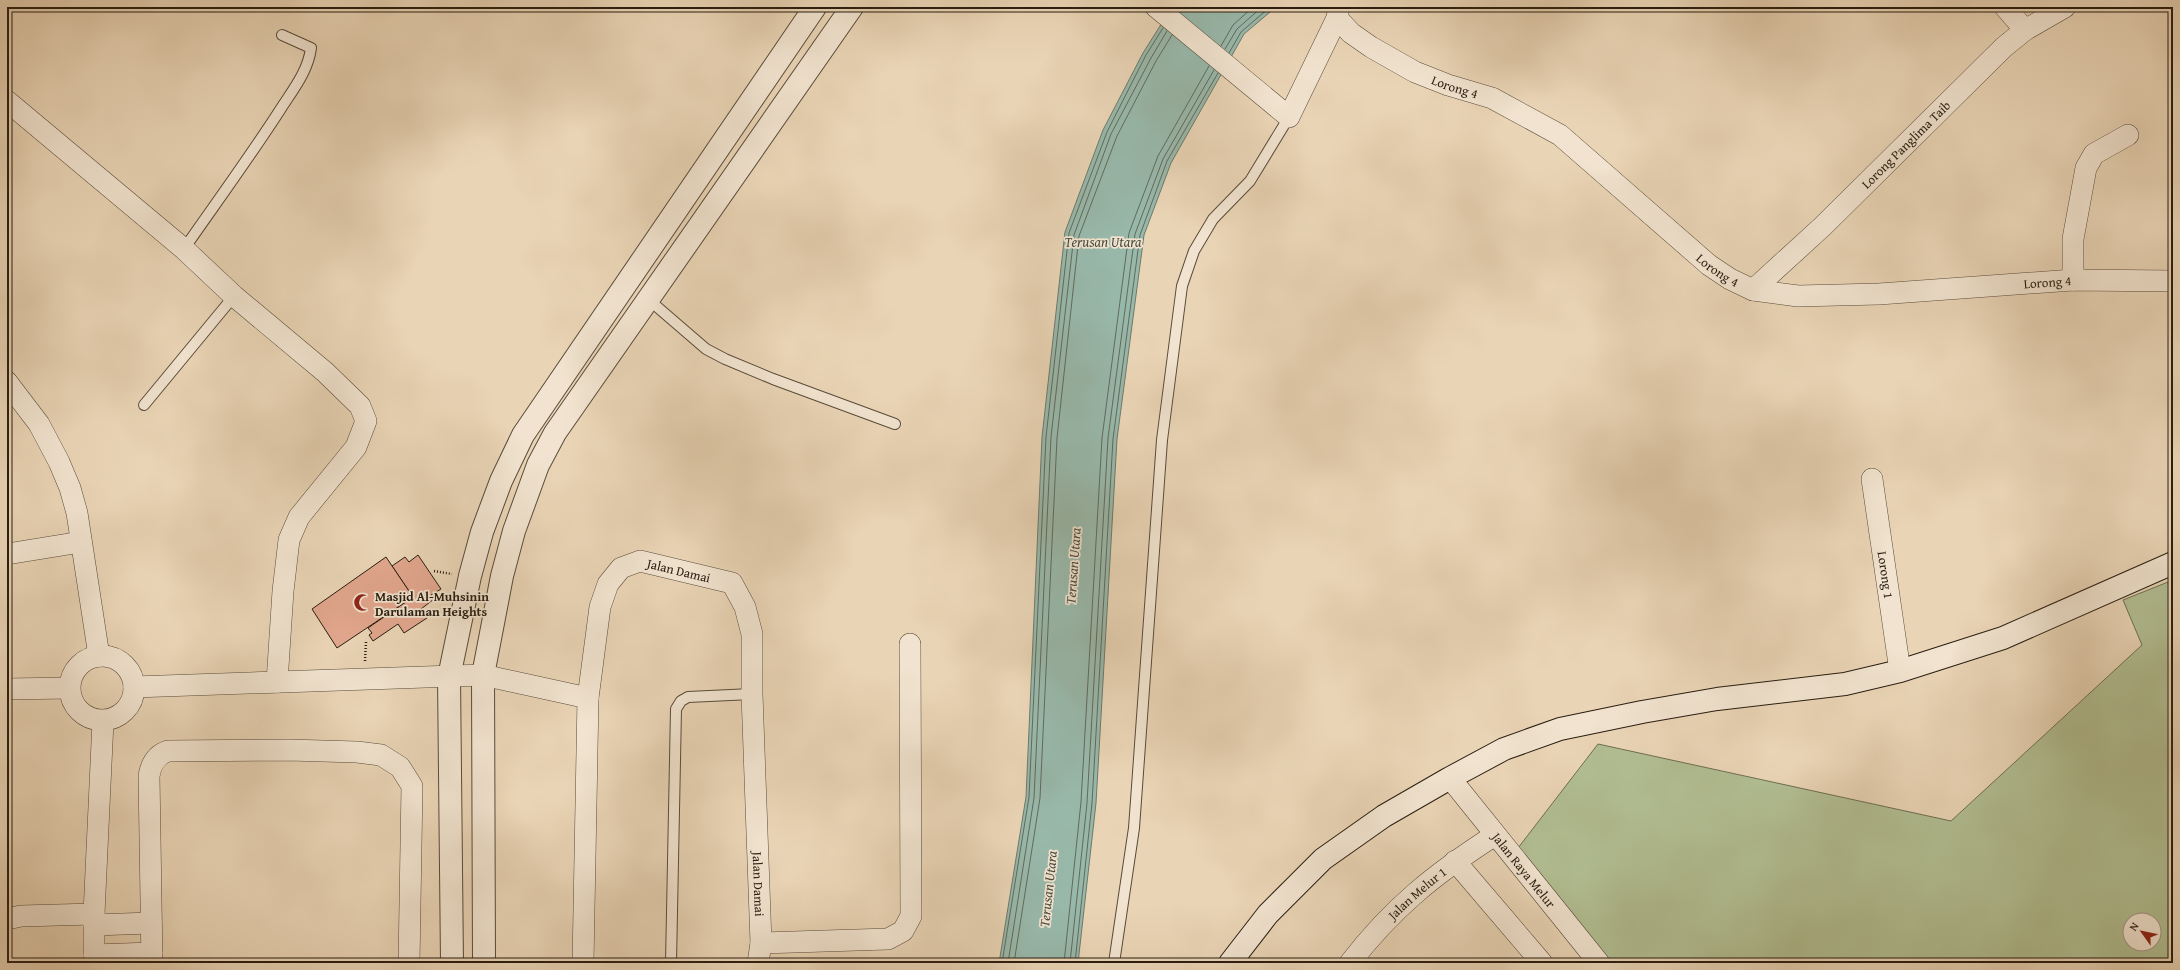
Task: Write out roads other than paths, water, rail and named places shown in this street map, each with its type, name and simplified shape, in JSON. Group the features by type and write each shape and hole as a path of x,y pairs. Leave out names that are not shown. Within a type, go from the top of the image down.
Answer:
{"street":[{"path":"452,963 449,677 470,576 482,532 501,481 524,435 815,7"},
{"path":"484,963 483,676 502,576 514,531 538,465 555,433 852,7"},
{"path":"1156,7 1285,114 1338,12"},
{"path":"2005,7 2025,30"},
{"name":"Lorong Panglima Taib","path":"1753,290 1823,226 2004,47 2025,30 2065,7"},
{"name":"Lorong 4","path":"1338,12 1351,33 1371,47 1415,72 1448,85 1492,98 1560,135 1710,265 1730,279 1753,290 1798,296 1879,294 2073,280 2173,281"},
{"path":"7,101 184,249 234,296 325,372 360,406 366,421 356,447 299,517 289,540 283,591 277,682"},
{"path":"2073,280 2073,239 2086,168 2094,154 2128,135"},
{"path":"7,382 31,413 59,462 77,513 99,656"},
{"name":"Lorong 1","path":"1872,479 1900,671"},
{"path":"7,554 81,542"},
{"name":"Jalan Damai","path":"583,963 588,698 600,607 608,584 621,568 640,561 732,583 745,607 752,634 752,694 759,953"},
{"path":"1230,963 1268,914 1323,859 1384,816 1504,749 1560,729 1716,700 1845,684 1900,671 2003,638 2173,563"},
{"path":"759,953 888,939 903,930 911,916 910,644"},
{"path":"99,656 109,657 119,661 127,668 132,677 134,687 133,697 122,714 103,721 92,719 83,715 71,698 69,688 71,678 78,666 90,658 99,656"},
{"path":"134,687 483,676 588,698"},
{"path":"7,689 69,688"},
{"path":"103,721 94,920 94,959 152,958 148,776 150,766 161,754 168,751 288,750 357,752 381,755 400,767 412,786 409,963"},
{"name":"Jalan Raya Melur","path":"1450,778 1599,963"},
{"name":"Jalan Melur 1","path":"1350,963 1371,936 1409,897 1455,861 1495,835"},
{"path":"1455,861 1542,963"},
{"path":"7,919 20,916 151,923"}],"lane":[{"path":"184,249 263,136 301,77 309,60 311,48 282,35"},
{"path":"1114,963 1134,828 1162,440 1182,286 1194,251 1213,219 1250,180 1285,114"},
{"path":"144,405 234,296"},
{"path":"648,299 706,348 724,359 773,379 895,424"},
{"path":"671,963 676,709 681,701 688,697 752,694"}],"water":[{"name":"Terusan Utara","path":"1172,7 1276,7 1244,34 1171,163 1144,235 1117,439 1096,803 1078,963 999,963 1026,797 1042,437 1065,232 1103,130 1143,53"}],"place":[{"name":"Masjid Al-Muhsinin Darulaman Heights","path":"362,603"}]}
